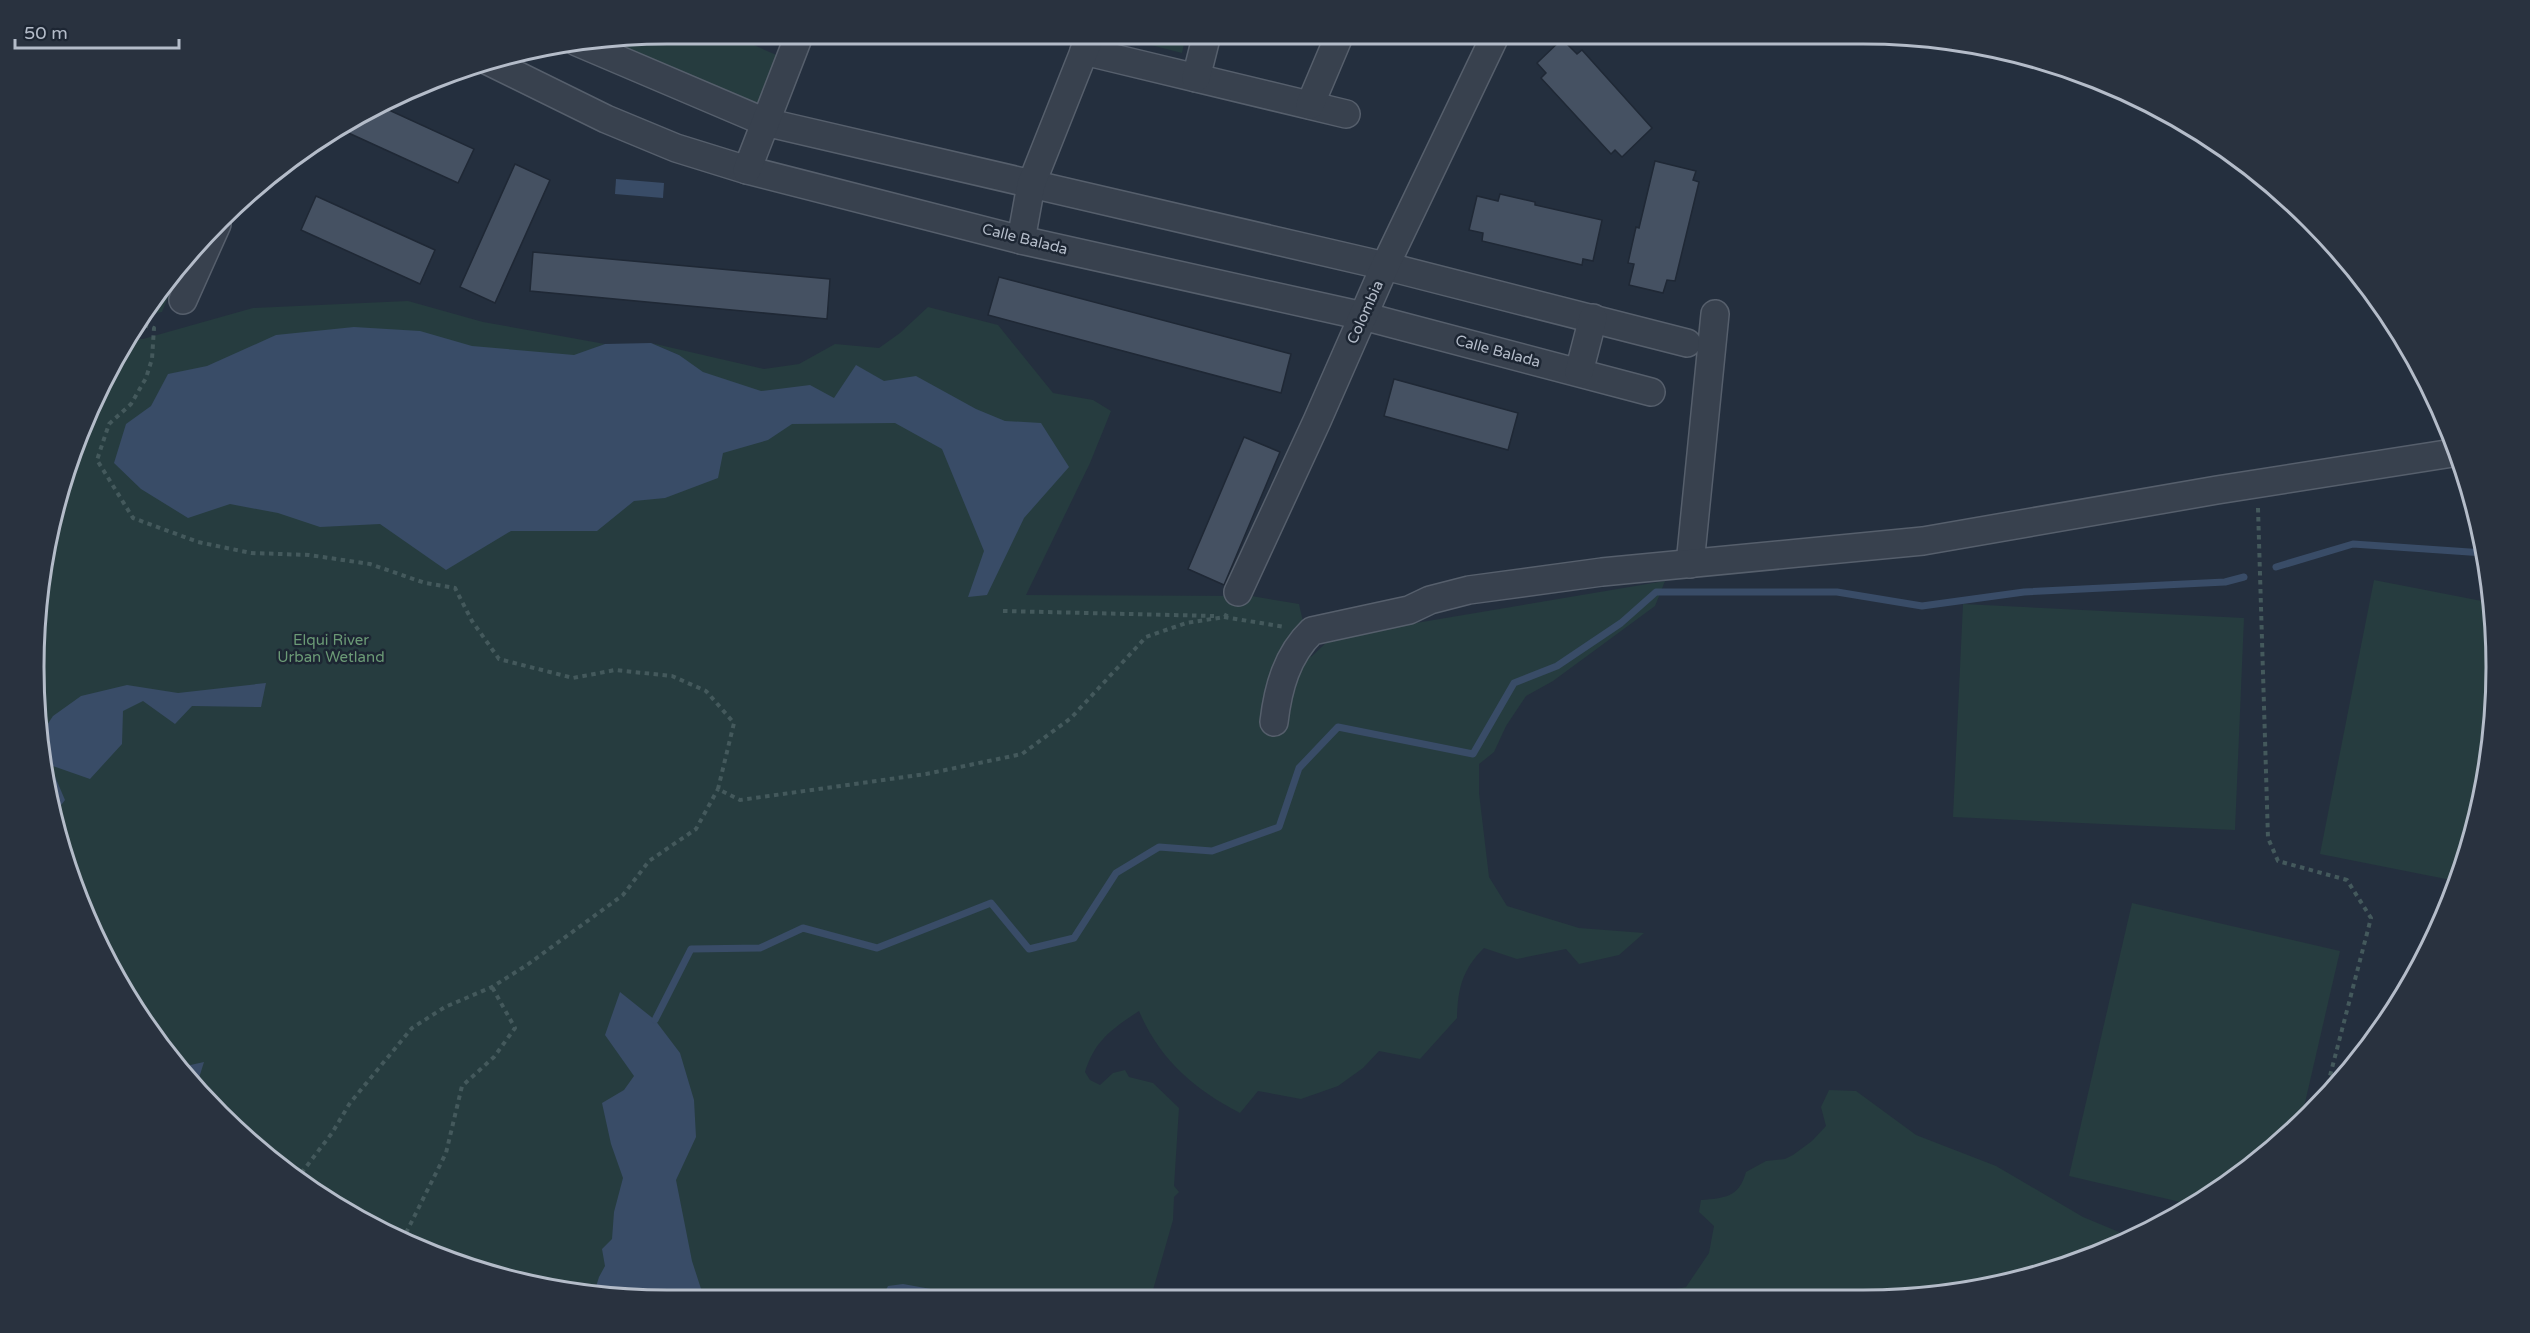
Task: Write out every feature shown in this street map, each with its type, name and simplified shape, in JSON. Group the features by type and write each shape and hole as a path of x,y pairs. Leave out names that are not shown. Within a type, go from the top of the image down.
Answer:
{"street":[{"path":"747,170 796,44"},
{"path":"1021,240 1030,185 1086,44"},
{"path":"1093,44 1196,78 1346,114"},
{"path":"1196,78 1205,44"},
{"path":"1310,105 1336,44"},
{"name":"Colombia","path":"1239,592 1385,266 1491,44"},
{"path":"592,48 765,122 1385,266 1687,343"},
{"name":"Calle Balada","path":"500,67 626,128 676,148 747,170 1021,240 1363,316 1651,392"},
{"path":"183,300 207,246"},
{"path":"1690,564 1715,314"},
{"path":"1579,372 1593,318"},
{"path":"1274,722 1276,699 1286,668 1301,642 1312,631 1409,610 1430,600 1469,590 1602,572 1923,542 2257,483 2448,453"}],"path":[{"path":"145,326 153,328 152,359 146,378 131,404 110,424 97,460 133,518 198,542 251,553 309,555 370,564 425,583 455,588 472,621 499,659 573,678 615,670 672,676 706,691 734,723 718,789 696,829 649,861 623,895 527,965 492,987 445,1007 412,1028 350,1103 332,1133 302,1172"},
{"path":"2257,483 2268,838 2278,861 2347,880 2371,918 2329,1080"},
{"path":"1225,617 1239,592"},
{"path":"1003,611 1225,617 1312,631"},
{"path":"718,789 740,800 784,795 926,774 1022,754 1071,718 1146,637 1186,623 1225,617"},
{"path":"406,1232 446,1153 462,1086 494,1057 515,1028 492,987"}],"green space":[{"path":"752,44 783,58 763,105 688,78 619,46"},
{"path":"1147,44 1184,44 1182,53"},
{"path":"173,286 162,312 153,313"},
{"name":"Elqui River Urban Wetland","path":"408,301 483,322 605,344 597,347 679,355 651,343 764,369 799,364 835,344 879,348 900,333 928,307 998,325 1053,393 1093,400 1111,411 1090,463 1026,595 1251,596 1299,604 1311,657 1328,641 1404,625 1665,581 1655,606 1553,681 1526,696 1506,726 1494,752 1479,764 1479,793 1489,877 1507,906 1579,928 1644,933 1619,955 1579,964 1566,949 1517,959 1484,948 1466,972 1460,988 1457,1018 1420,1059 1379,1051 1363,1068 1338,1086 1301,1099 1258,1091 1240,1113 1208,1094 1180,1071 1157,1044 1139,1011 1121,1024 1099,1043 1089,1061 1085,1072 1090,1080 1100,1085 1113,1073 1125,1070 1129,1077 1153,1083 1179,1108 1174,1186 1179,1192 1174,1197 1173,1220 1153,1290 666,1290 626,1288 545,1278 466,1256 428,1242 355,1206 320,1185 287,1161 226,1107 172,1046 148,1013 127,978 91,905 65,828 55,788 45,707 45,626 49,585 55,545 65,505 91,428 137,339 253,308"},
{"path":"2374,580 2483,601 2486,666 2481,748 2475,788 2448,879 2320,854"},
{"path":"1963,604 2244,618 2235,830 1953,817"},
{"path":"2132,903 2340,951 2304,1107 2243,1161 2181,1202 2069,1176"},
{"path":"1829,1090 1856,1091 1916,1135 1996,1166 2083,1217 2121,1233 2064,1256 2025,1268 1985,1278 1945,1284 1864,1290 1671,1290 1686,1287 1709,1253 1714,1226 1699,1212 1701,1200 1730,1195 1739,1187 1746,1172 1766,1161 1785,1159 1812,1141 1826,1126 1821,1107"}],"water":[{"path":"616,179 664,183 663,198 615,194"},
{"path":"354,327 420,331 472,346 574,355 605,344 651,343 679,355 703,372 761,391 810,385 834,398 856,365 884,381 916,376 976,409 1005,421 1041,423 1069,467 1024,518 987,595 968,597 984,551 942,449 895,423 792,424 768,440 723,453 718,478 665,498 634,501 597,531 511,531 446,570 380,524 320,527 278,513 230,504 188,518 141,489 114,463 126,424 151,406 168,374 207,366 276,335"},
{"path":"266,683 261,707 192,706 175,724 143,701 123,711 122,744 90,779 52,766 47,725 53,716 81,696 127,685 178,693"},
{"path":"52,771 65,800 60,807"},
{"path":"620,992 655,1020 680,1053 694,1100 696,1137 676,1180 692,1261 701,1290 596,1285 605,1266 602,1249 612,1239 614,1212 623,1178 611,1144 602,1103 624,1090 634,1076 605,1035"},
{"path":"204,1062 199,1078 188,1065"},
{"path":"903,1284 936,1290 886,1290 888,1286"}],"building":[{"path":"1557,44 1567,44 1577,54 1582,50 1652,128 1622,157 1615,150 1611,154 1541,78 1546,73 1537,63"},
{"path":"388,110 474,149 458,183 347,132"},
{"path":"1655,161 1696,171 1693,180 1699,182 1675,281 1667,280 1663,293 1629,285 1634,264 1628,263"},
{"path":"515,164 550,180 495,303 460,287"},
{"path":"1500,194 1535,202 1535,205 1602,220 1593,261 1583,259 1582,265 1482,241 1483,233 1469,230 1477,196 1498,201"},
{"path":"316,196 435,250 420,284 301,230"},
{"path":"533,252 830,279 827,319 530,291"},
{"path":"999,277 1291,354 1281,393 988,315"},
{"path":"1394,379 1518,413 1508,450 1384,416"},
{"path":"1244,437 1280,452 1224,585 1188,569"}],"waterway":[{"path":"2276,567 2353,544 2476,552"},
{"path":"655,1020 691,949 760,948 803,928 877,948 991,903 1029,949 1074,938 1116,873 1159,847 1212,851 1279,827 1299,768 1338,727 1473,754 1514,683 1557,666 1621,623 1656,592 1837,592 1922,606 2024,592 2225,582 2244,577"}]}
